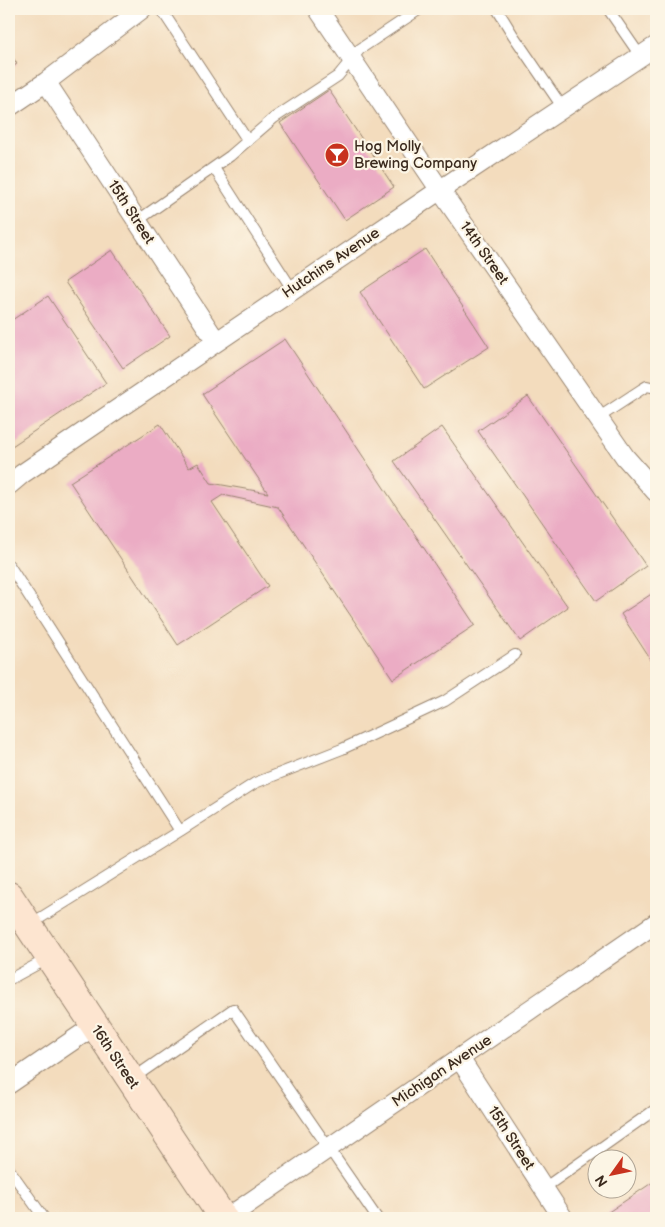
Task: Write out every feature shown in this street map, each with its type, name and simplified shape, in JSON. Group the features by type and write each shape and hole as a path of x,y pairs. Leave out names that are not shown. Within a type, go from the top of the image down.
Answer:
{"street":[{"path":"9,107 46,82 142,9"},
{"name":"14th Street","path":"318,9 440,190 625,457 656,492"},
{"name":"Hutchins Avenue","path":"9,485 22,474 292,289 648,52"},
{"name":"15th Street","path":"46,82 216,341"},
{"name":"16th Street","path":"9,896 223,1218"},
{"name":"Michigan Avenue","path":"227,1218 656,923"},
{"path":"9,1084 94,1026"},
{"name":"15th Street","path":"460,1059 563,1218"}],"lane":[{"path":"162,9 248,141"},
{"path":"137,221 214,168 274,118 338,76 360,50 420,9"},
{"path":"497,9 563,108"},
{"path":"608,9 648,52"},
{"path":"214,168 292,289"},
{"path":"598,418 647,386 651,387"},
{"path":"9,566 180,831"},
{"path":"28,925 255,783 342,749 446,702 516,655"},
{"path":"9,978 50,957"},
{"path":"131,1080 233,1009 377,1218"},
{"path":"544,1188 656,1109"},
{"path":"9,1169 44,1218"}],"building":[{"path":"9,51 17,64 9,69"},
{"name":"Hog Molly Brewing Company","path":"329,90 394,187 345,220 280,123"},
{"path":"425,249 489,347 424,389 360,292"},
{"path":"112,250 170,336 123,368 65,282"},
{"path":"48,296 106,383 9,448 9,322"},
{"path":"285,339 475,625 393,679 278,507 223,495 212,502 268,586 178,645 70,482 160,424 189,468 198,463 211,483 268,493 202,394"},
{"path":"528,396 646,566 596,601 478,431"},
{"path":"442,427 568,607 520,641 394,461"},
{"path":"656,591 656,668 621,614"},
{"path":"656,1180 656,1212 647,1218 606,1218 604,1215 626,1200 638,1200 638,1192"}],"place":[{"name":"Hog Molly Brewing Company","path":"337,155"}]}
